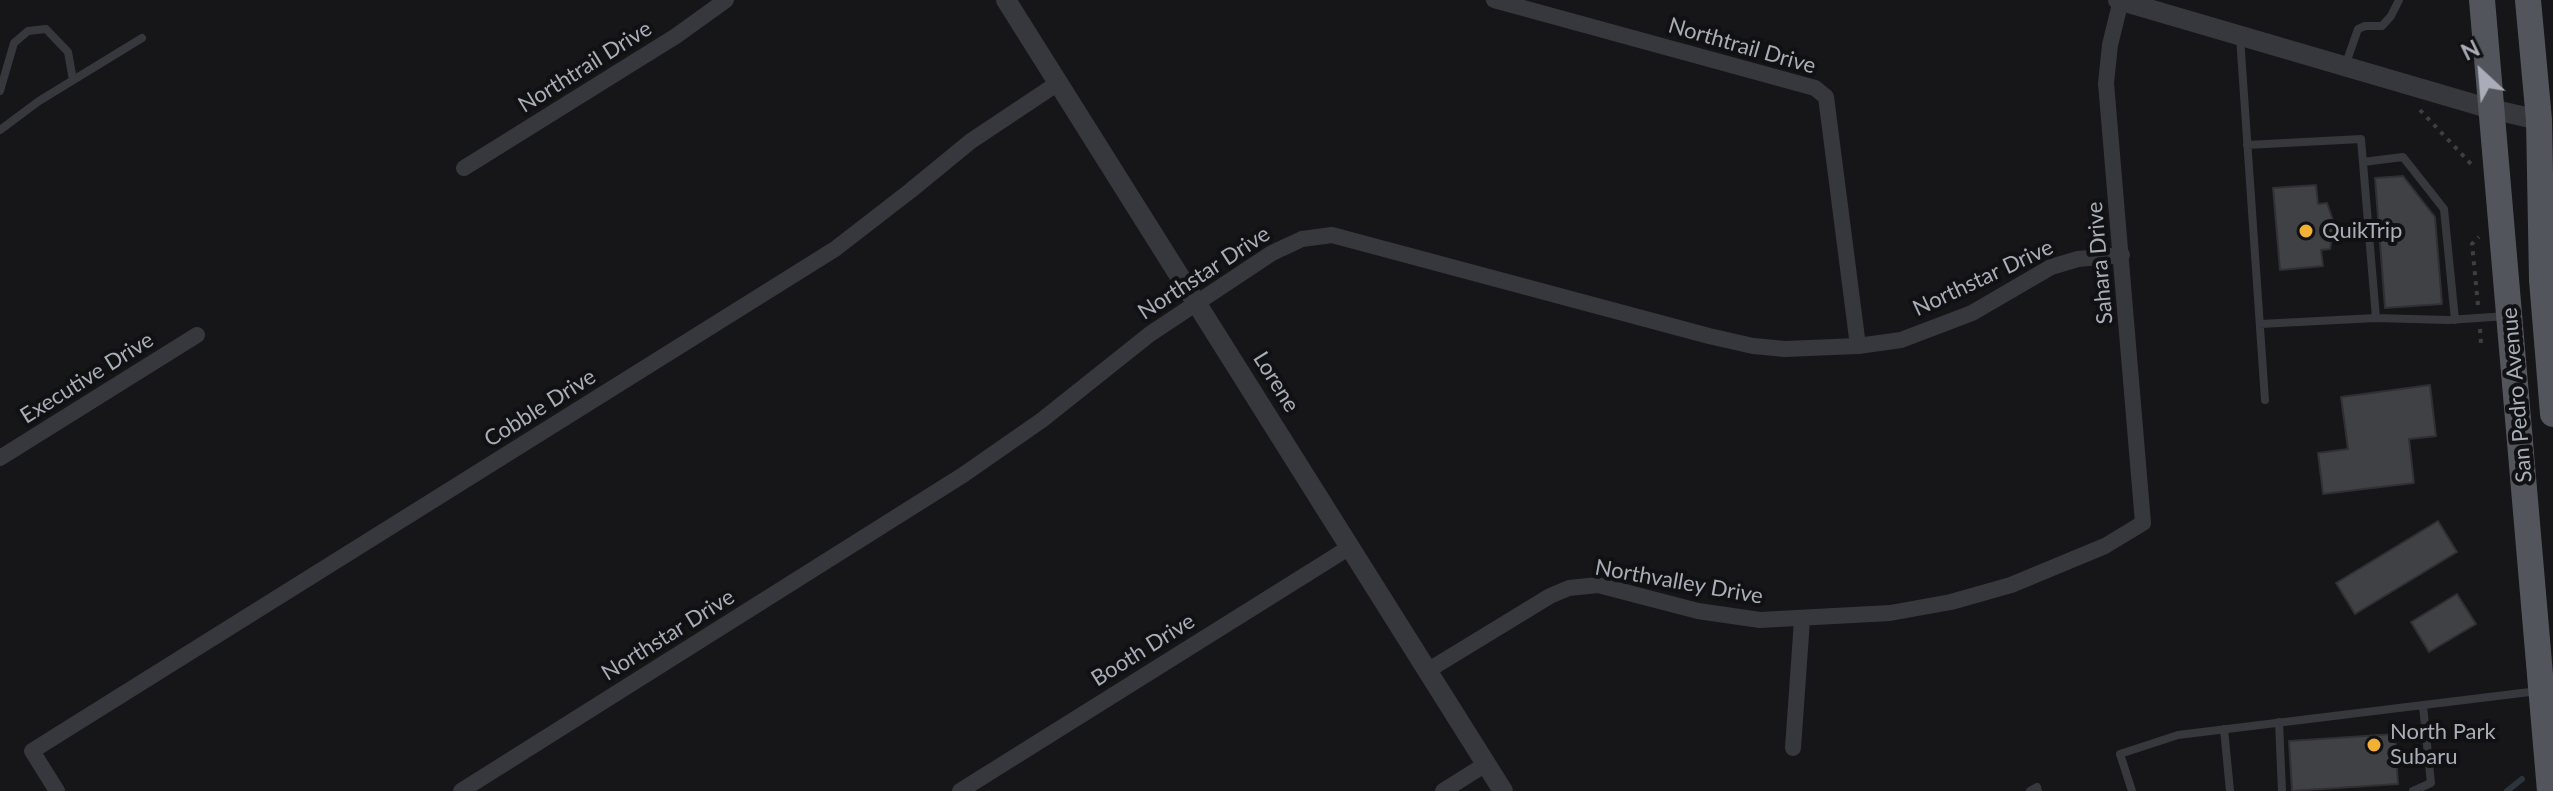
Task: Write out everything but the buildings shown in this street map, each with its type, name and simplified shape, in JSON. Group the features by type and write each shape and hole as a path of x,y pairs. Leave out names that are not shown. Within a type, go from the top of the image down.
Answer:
{"main road":[{"name":"San Pedro Avenue","path":"2482,0 2510,316 2542,566 2542,690 2550,791"},
{"name":"San Pedro Avenue","path":"2528,0 2546,122 2553,413"}],"street":[{"name":"Northtrail Drive","path":"464,168 676,36 726,0"},
{"name":"Lorene","path":"1006,0 1503,791"},
{"name":"Northtrail Drive","path":"1494,0 1815,88 1826,97 1858,346"},
{"path":"2120,0 2491,109 2546,122"},
{"name":"Sahara Drive","path":"2120,0 2106,83 2143,523"},
{"name":"Cobble Drive","path":"57,791 32,751 835,249 971,141 1058,83"},
{"name":"Northstar Drive","path":"461,791 963,475 1042,420 1150,334 1272,253 1302,239 1332,235 1753,346 1785,349 1858,346 1901,340 1972,313 2051,267 2078,259 2122,255"},
{"name":"Executive Drive","path":"0,458 197,335"},
{"name":"Northvalley Drive","path":"1427,671 1550,596 1569,588 1598,585 1698,611 1760,620 1890,613 1951,602 2025,580 2105,546 2143,523"},
{"name":"Booth Drive","path":"960,791 1350,547"},
{"path":"1793,748 1802,620"},
{"path":"1443,791 1486,764"}],"lane":[{"path":"2345,67 2358,29 2382,26 2399,0"},
{"path":"0,91 14,43 28,31 46,29 68,52 73,80"},
{"path":"2240,36 2265,400"},
{"path":"0,130 30,107 142,38"},
{"path":"2247,145 2361,139 2376,249 2376,318"},
{"path":"2363,162 2403,157 2444,209 2440,223 2447,242 2455,320"},
{"path":"2418,195 2432,194"},
{"path":"2437,243 2447,242"},
{"path":"2440,275 2451,275"},
{"path":"2260,324 2510,316"},
{"path":"2132,791 2120,754 2178,735 2542,690"},
{"path":"2413,791 2431,783 2423,706"},
{"path":"2279,722 2282,791"},
{"path":"2224,729 2230,791"},
{"path":"2030,791 2037,787 2038,791"}],"waterway":[{"path":"2507,791 2522,779"}],"place":[{"name":"QuikTrip","path":"2306,231"},
{"name":"North Park Subaru","path":"2374,745"}]}
